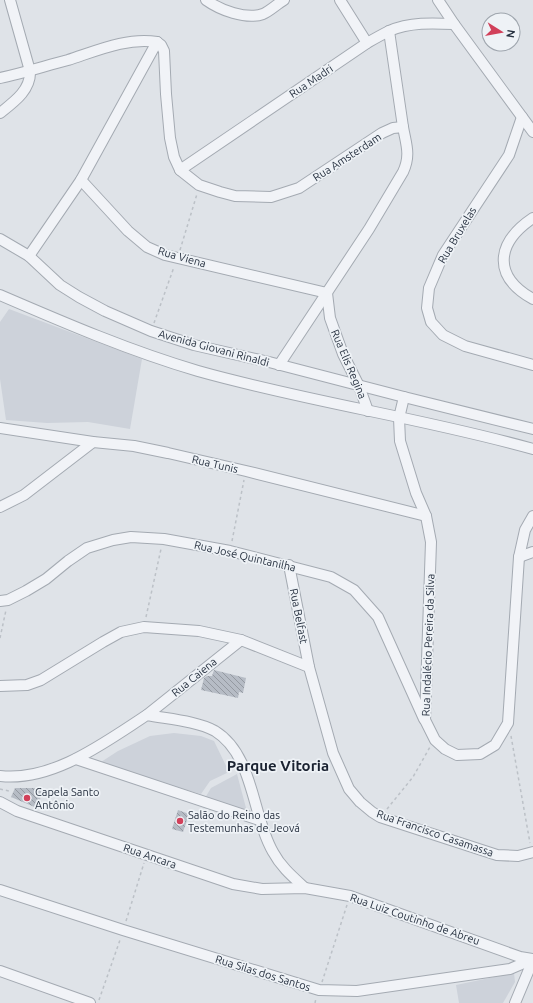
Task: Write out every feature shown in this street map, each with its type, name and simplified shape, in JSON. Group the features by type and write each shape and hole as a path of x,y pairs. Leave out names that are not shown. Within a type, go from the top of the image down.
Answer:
{"street":[{"path":"0,113 24,91 31,79 10,0"},
{"path":"206,0 211,4 232,12 252,16 264,13 284,0"},
{"path":"340,0 367,43"},
{"path":"438,0 533,132"},
{"name":"Rua Madri","path":"180,170 367,43 389,31 405,26 421,24 454,24"},
{"path":"280,365 369,229 408,162 408,152 389,31"},
{"path":"0,78 30,71 121,44 148,41 157,42 161,45 164,51 170,138 174,158 180,170"},
{"path":"29,256 81,180 157,42"},
{"name":"Rua Bruxelas","path":"522,117 509,155 443,255 429,288 427,308 431,322 443,335 465,346 533,365"},
{"name":"Rua Amsterdam","path":"180,170 199,185 220,192 235,196 271,197 299,188 382,133 393,128 403,127"},
{"name":"Rua Viena","path":"81,180 128,230 147,247 165,255 327,293"},
{"path":"533,218 512,237 504,250 504,263 511,282 520,292 533,299"},
{"name":"Avenida Giovani Rinaldi","path":"0,239 29,256 60,285 79,297 105,311 151,331 194,345 280,365 358,386 533,429"},
{"name":"Rua Elis Regina","path":"327,293 330,318 342,354 358,386 368,411"},
{"path":"0,295 163,360 262,387 447,428 533,450"},
{"path":"399,418 404,397"},
{"name":"Rua Indalécio Pereira da Silva","path":"399,418 400,441 416,493 426,516 432,542 425,720 435,740 445,749 457,755 480,754 495,745 508,723 519,557 525,530 533,516"},
{"name":"Rua Tunis","path":"0,428 140,448 246,471 426,516"},
{"path":"0,507 24,495 93,442"},
{"name":"Rua José Quintanilha","path":"4,600 46,579 87,548 113,540 131,537 164,539 230,551 289,565 330,577 354,590 378,617 425,720"},
{"path":"519,557 533,552"},
{"name":"Rua Belfast","path":"289,565 309,667"},
{"path":"0,686 27,685 41,680 121,632 144,627 199,631 241,640 309,667"},
{"name":"Rua Caiena","path":"147,715 241,640"},
{"name":"Rua Francisco Casamassa","path":"309,667 333,753 349,789 360,802 380,817 497,855 518,856 533,852"},
{"path":"0,776 8,777 41,773 76,759 147,715 206,727 224,738 230,744 244,769 272,852 284,869 305,888"},
{"path":"76,759 260,820"},
{"name":"Rua Ancara","path":"0,802 17,811 233,884 262,889 305,888"},
{"name":"Rua Luiz Coutinho de Abreu","path":"305,888 350,896 520,957 533,960"},
{"name":"Rua Silas dos Santos","path":"0,890 123,930 319,990 357,991 510,969 533,960"},
{"path":"515,1003 533,960"},
{"path":"0,972 90,1003"}],"path":[{"path":"230,551 246,471"},
{"path":"144,627 164,539"},
{"path":"0,638 4,600"},
{"path":"508,723 533,852"},
{"path":"380,817 414,777 435,740"},
{"path":"0,789 9,791"},
{"path":"98,1003 147,855"},
{"path":"315,1003 350,896"}],"shaded area":[{"path":"9,309 142,359 130,429 88,422 47,423 6,420 0,379 0,322"},
{"path":"174,733 201,736 214,741 229,772 210,781 201,794 98,764 118,751 150,736"},
{"path":"237,774 246,808 243,812 205,798 211,788"},
{"path":"514,973 515,982 503,1003 459,1003 456,985"}],"building":[{"path":"214,670 246,678 243,693 239,692 238,698 201,690 204,678 207,676 212,676"},
{"name":"Capela Santo Antônio","path":"15,788 42,788 37,808 11,797"},
{"name":"Salão do Reino das Testemunhas de Jeová","path":"178,810 189,814 183,832 172,829"}],"place":[{"name":"Capela Santo Antônio","path":"27,798"},
{"name":"Salão do Reino das Testemunhas de Jeová","path":"180,821"}],"district":[{"name":"Parque Vitoria","path":"278,766"}]}
